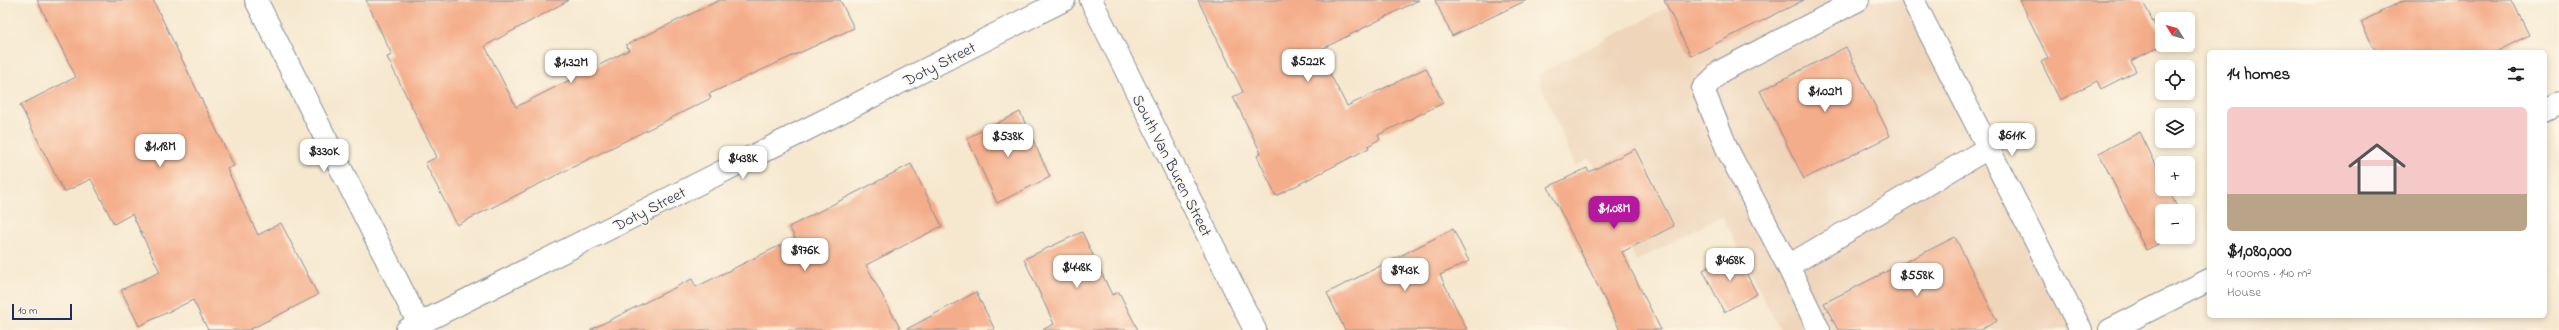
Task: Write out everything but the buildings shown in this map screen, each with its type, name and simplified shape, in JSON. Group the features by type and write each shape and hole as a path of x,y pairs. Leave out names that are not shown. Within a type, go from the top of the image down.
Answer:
{"street":[{"path":"256,0 416,328"},
{"name":"Doty Street","path":"416,328 1064,0"},
{"name":"South Van Buren Street","path":"1091,0 1255,330"},
{"path":"1818,330 1788,266 1728,151 1703,89 1721,71 1858,0"},
{"path":"1913,0 2081,330"},
{"path":"2547,109 2559,103"},
{"path":"1788,266 1988,148"},
{"path":"2110,330 2207,281"}],"shaded area":[{"path":"1682,0 1913,0 2081,330 1780,330 1722,216 1636,261 1590,159 1575,166 1537,75"}]}
